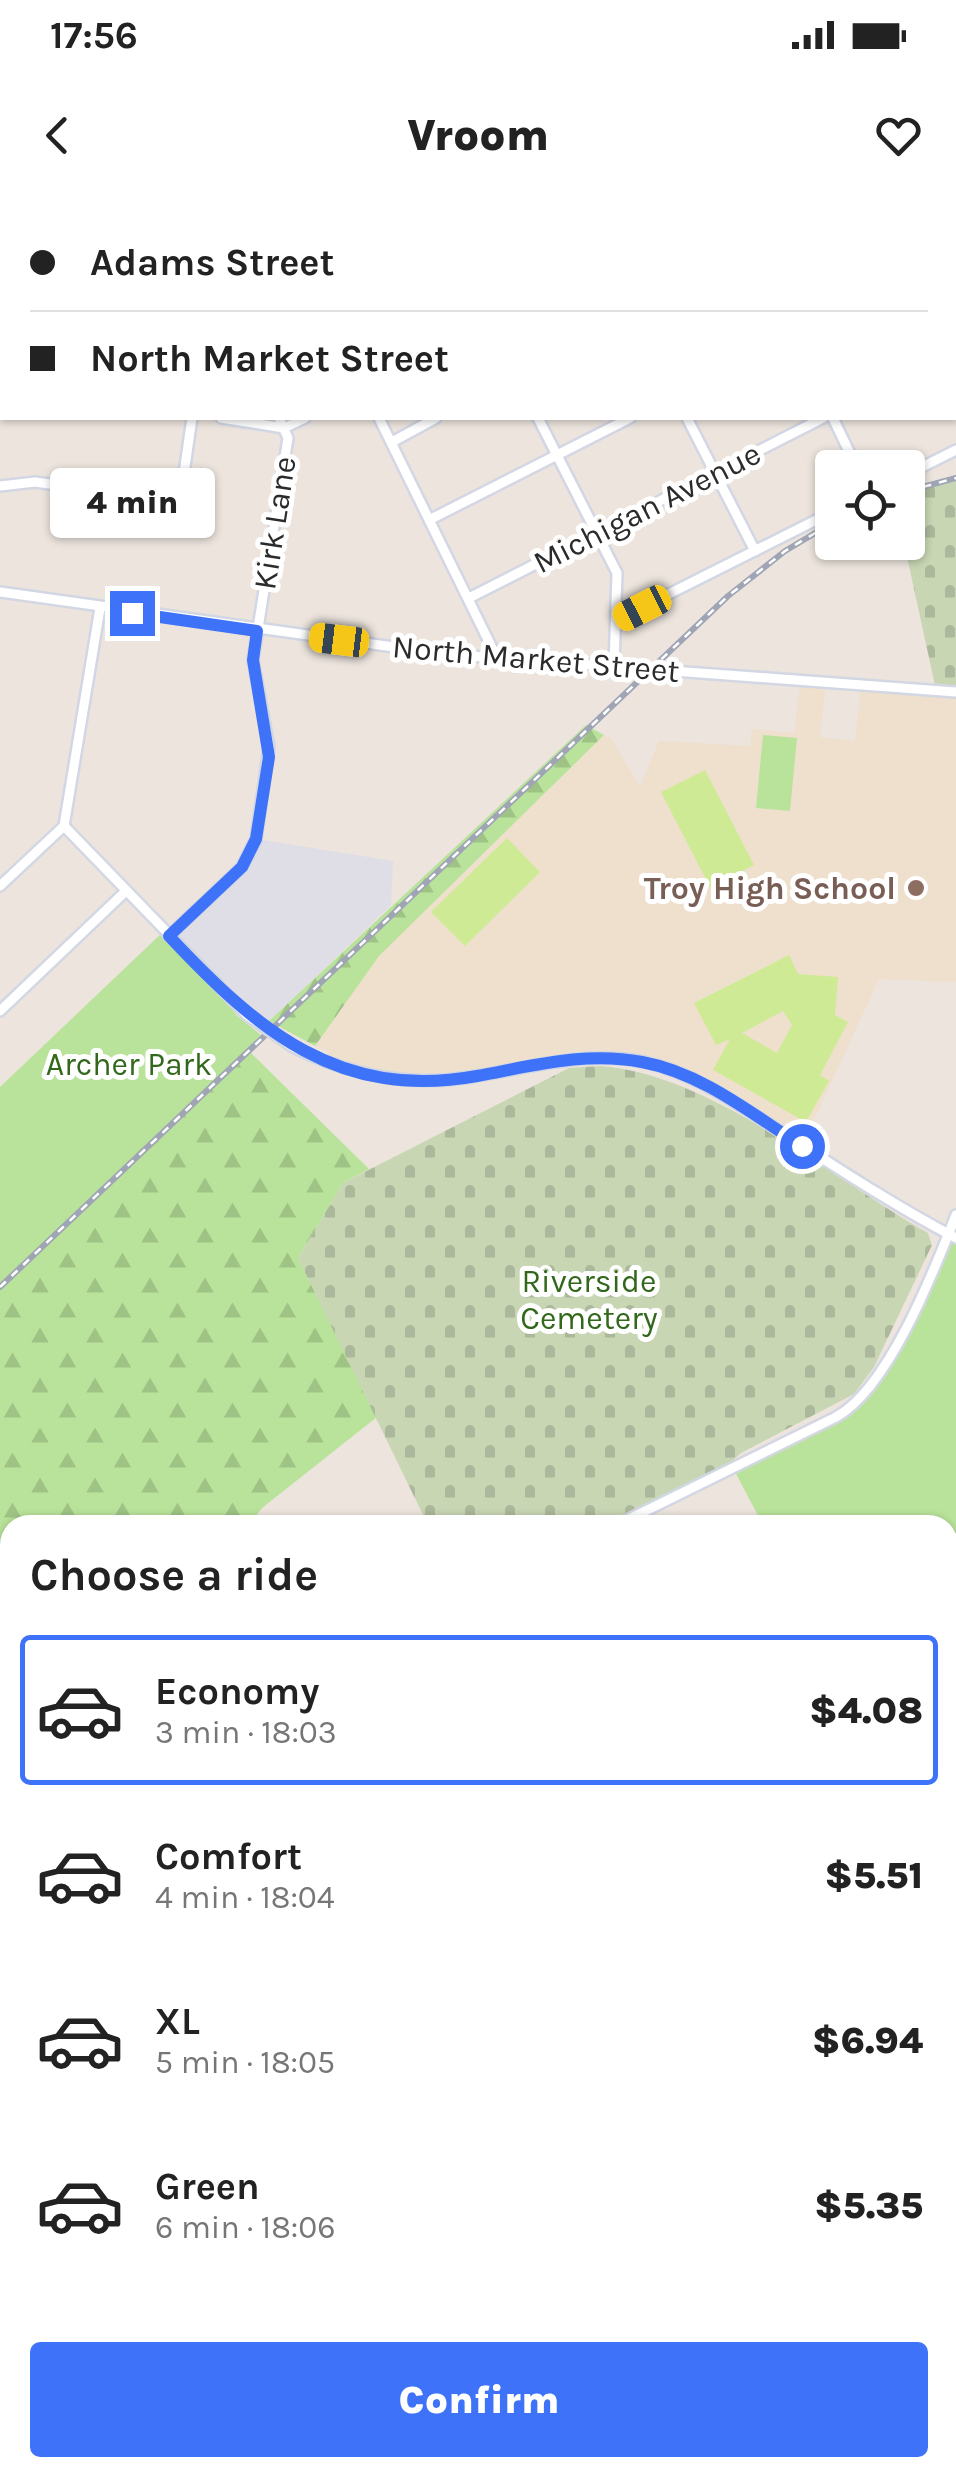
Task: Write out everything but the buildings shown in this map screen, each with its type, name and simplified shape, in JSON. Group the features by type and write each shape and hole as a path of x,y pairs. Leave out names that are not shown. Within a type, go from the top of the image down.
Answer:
{"street":[{"path":"0,486 36,482 175,502 180,494 192,420"},
{"path":"251,420 281,422"},
{"path":"381,420 496,658"},
{"path":"392,442 432,420"},
{"path":"539,420 617,573 614,667"},
{"path":"430,519 626,420"},
{"path":"688,420 755,552"},
{"name":"Michigan Avenue","path":"469,598 820,420"},
{"path":"834,420 848,450"},
{"name":"Kirk Lane","path":"169,936 242,867 256,839 269,757 253,660 288,438 281,422"},
{"path":"925,466 956,450"},
{"path":"618,620 815,521"},
{"name":"North Market Street","path":"0,595 257,631 496,658 956,692"},
{"path":"0,886 64,826 100,608"},
{"path":"64,826 247,1016 293,1047 349,1070 410,1080 456,1080 585,1058 659,1066 709,1087 952,1236"},
{"path":"0,1011 126,891"},
{"path":"637,1515 836,1417 860,1400 882,1372 952,1236 956,1216"}],"shaded area":[{"path":"801,679 826,681 820,737 855,741 861,683 956,692 956,982 879,979 802,1146 697,1080 615,1058 440,1081 335,1066 327,1051 315,1046 379,956 604,735 612,739 640,787 659,741 750,746 752,729 794,733"},
{"path":"256,839 393,861 391,905 269,1021 204,974 169,936 242,867"}],"green space":[{"path":"956,480 956,692 936,690 908,560 925,560 925,488"},
{"path":"586,725 604,735 379,956 315,1046 269,1021"},
{"path":"763,735 797,738 790,811 756,808"},
{"path":"705,770 754,865 710,887 661,792"},
{"path":"507,838 540,872 465,946 431,912"},
{"name":"Archer Park","path":"164,931 232,1003 236,1015 261,1035 122,1174 0,1283 0,1087"},
{"path":"789,955 798,974 838,977 835,1015 848,1022 820,1075 829,1081 806,1122 713,1070 730,1039 716,1045 694,1003","holes":["783,1011 792,1025 777,1053 742,1033"]},
{"path":"250,1052 369,1169 343,1183 298,1258 377,1417 257,1515 0,1515 0,1283"},
{"name":"Riverside Cemetery","path":"600,1066 642,1073 727,1108 928,1233 932,1245 874,1367 854,1394 741,1453 731,1462 733,1468 637,1515 423,1515 298,1258 343,1183 569,1068"},
{"path":"949,1234 956,1238 956,1515 758,1515 733,1468 845,1412 873,1387"}],"railway":[{"path":"925,486 956,478"},
{"path":"0,1287 728,596 785,551 815,533"}],"place":[{"name":"Troy High School","path":"916,888"}],"route":[{"path":"132,613 257,631 253,660 269,757 256,839 242,867 169,936 255,1022 280,1040 335,1066 394,1079 456,1080 570,1059 644,1062 698,1080 802,1146"}]}
